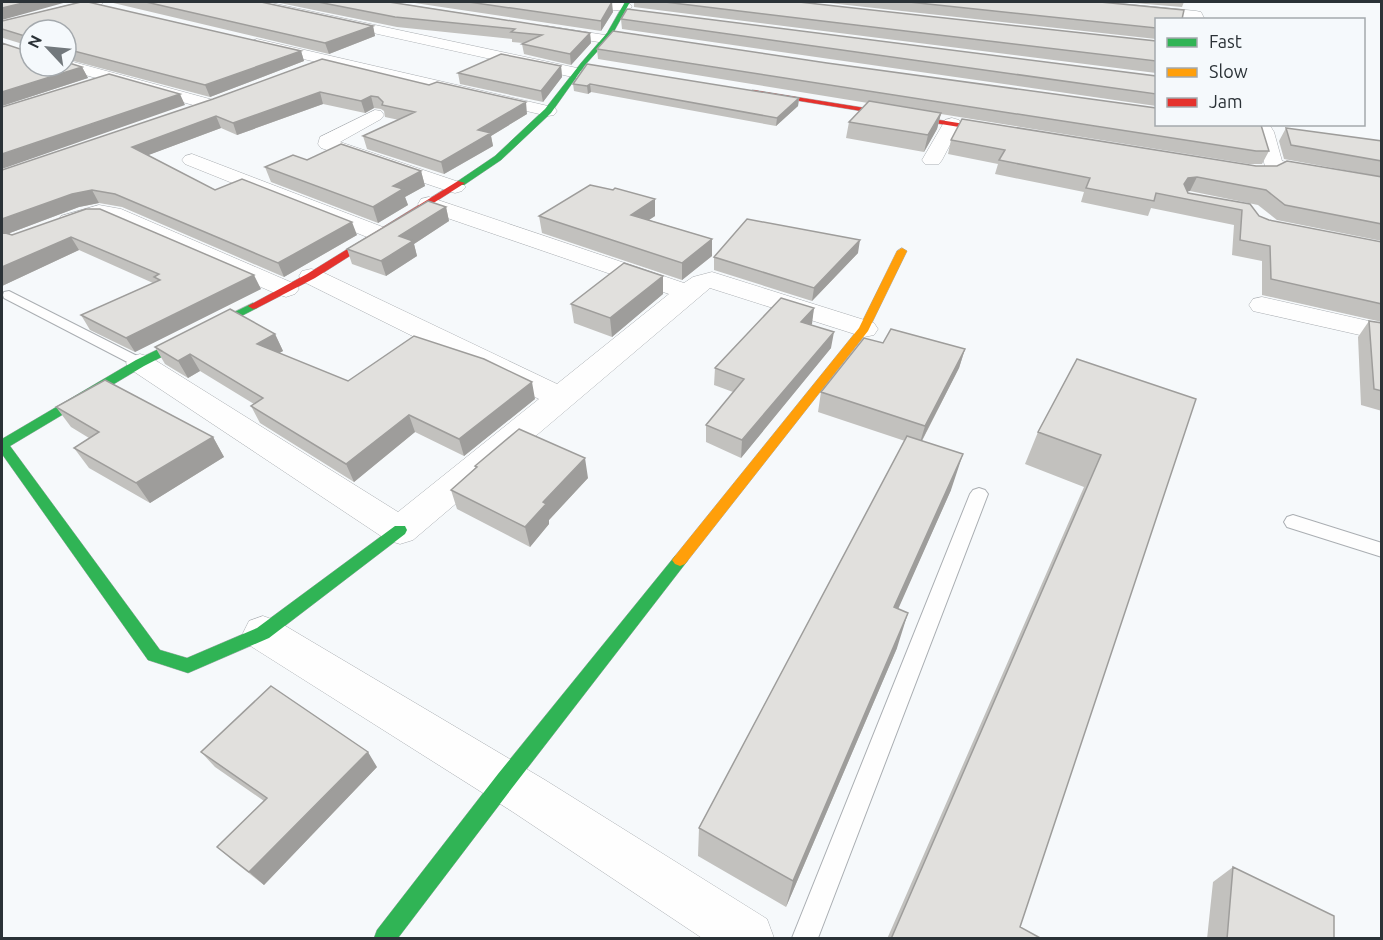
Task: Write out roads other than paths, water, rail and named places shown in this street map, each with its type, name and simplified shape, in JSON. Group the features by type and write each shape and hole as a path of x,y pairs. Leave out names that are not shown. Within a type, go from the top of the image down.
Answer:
{"street":[{"path":"2,26 88,2 111,9"},
{"path":"251,2 404,37 585,68"},
{"path":"590,2 627,8 585,68 548,111 498,158 429,204 298,283 140,363 2,445 154,655 188,666 263,633 400,530 702,282 712,280 864,329"},
{"path":"1069,2 1196,15 1197,18"},
{"path":"1064,16 1155,25"},
{"path":"536,28 632,37"},
{"path":"237,40 548,111"},
{"path":"297,72 330,60"},
{"path":"78,68 211,105"},
{"path":"80,89 114,78"},
{"path":"744,91 1021,135"},
{"path":"178,117 233,97"},
{"path":"375,115 327,141 328,144 455,187"},
{"path":"932,160 952,124"},
{"path":"1254,126 1265,132 1268,169 1382,185"},
{"path":"192,160 380,234"},
{"path":"429,204 687,292"},
{"path":"49,229 88,214 99,212 113,214 298,283 560,397"},
{"path":"385,939 505,781 864,329 902,251"},
{"path":"1262,305 1382,332"},
{"path":"140,363 400,530"},
{"path":"263,633 505,781 748,939"}],"lane":[{"path":"9,295 140,363"},
{"path":"805,939 979,494"},
{"path":"1293,522 1382,550"}]}
